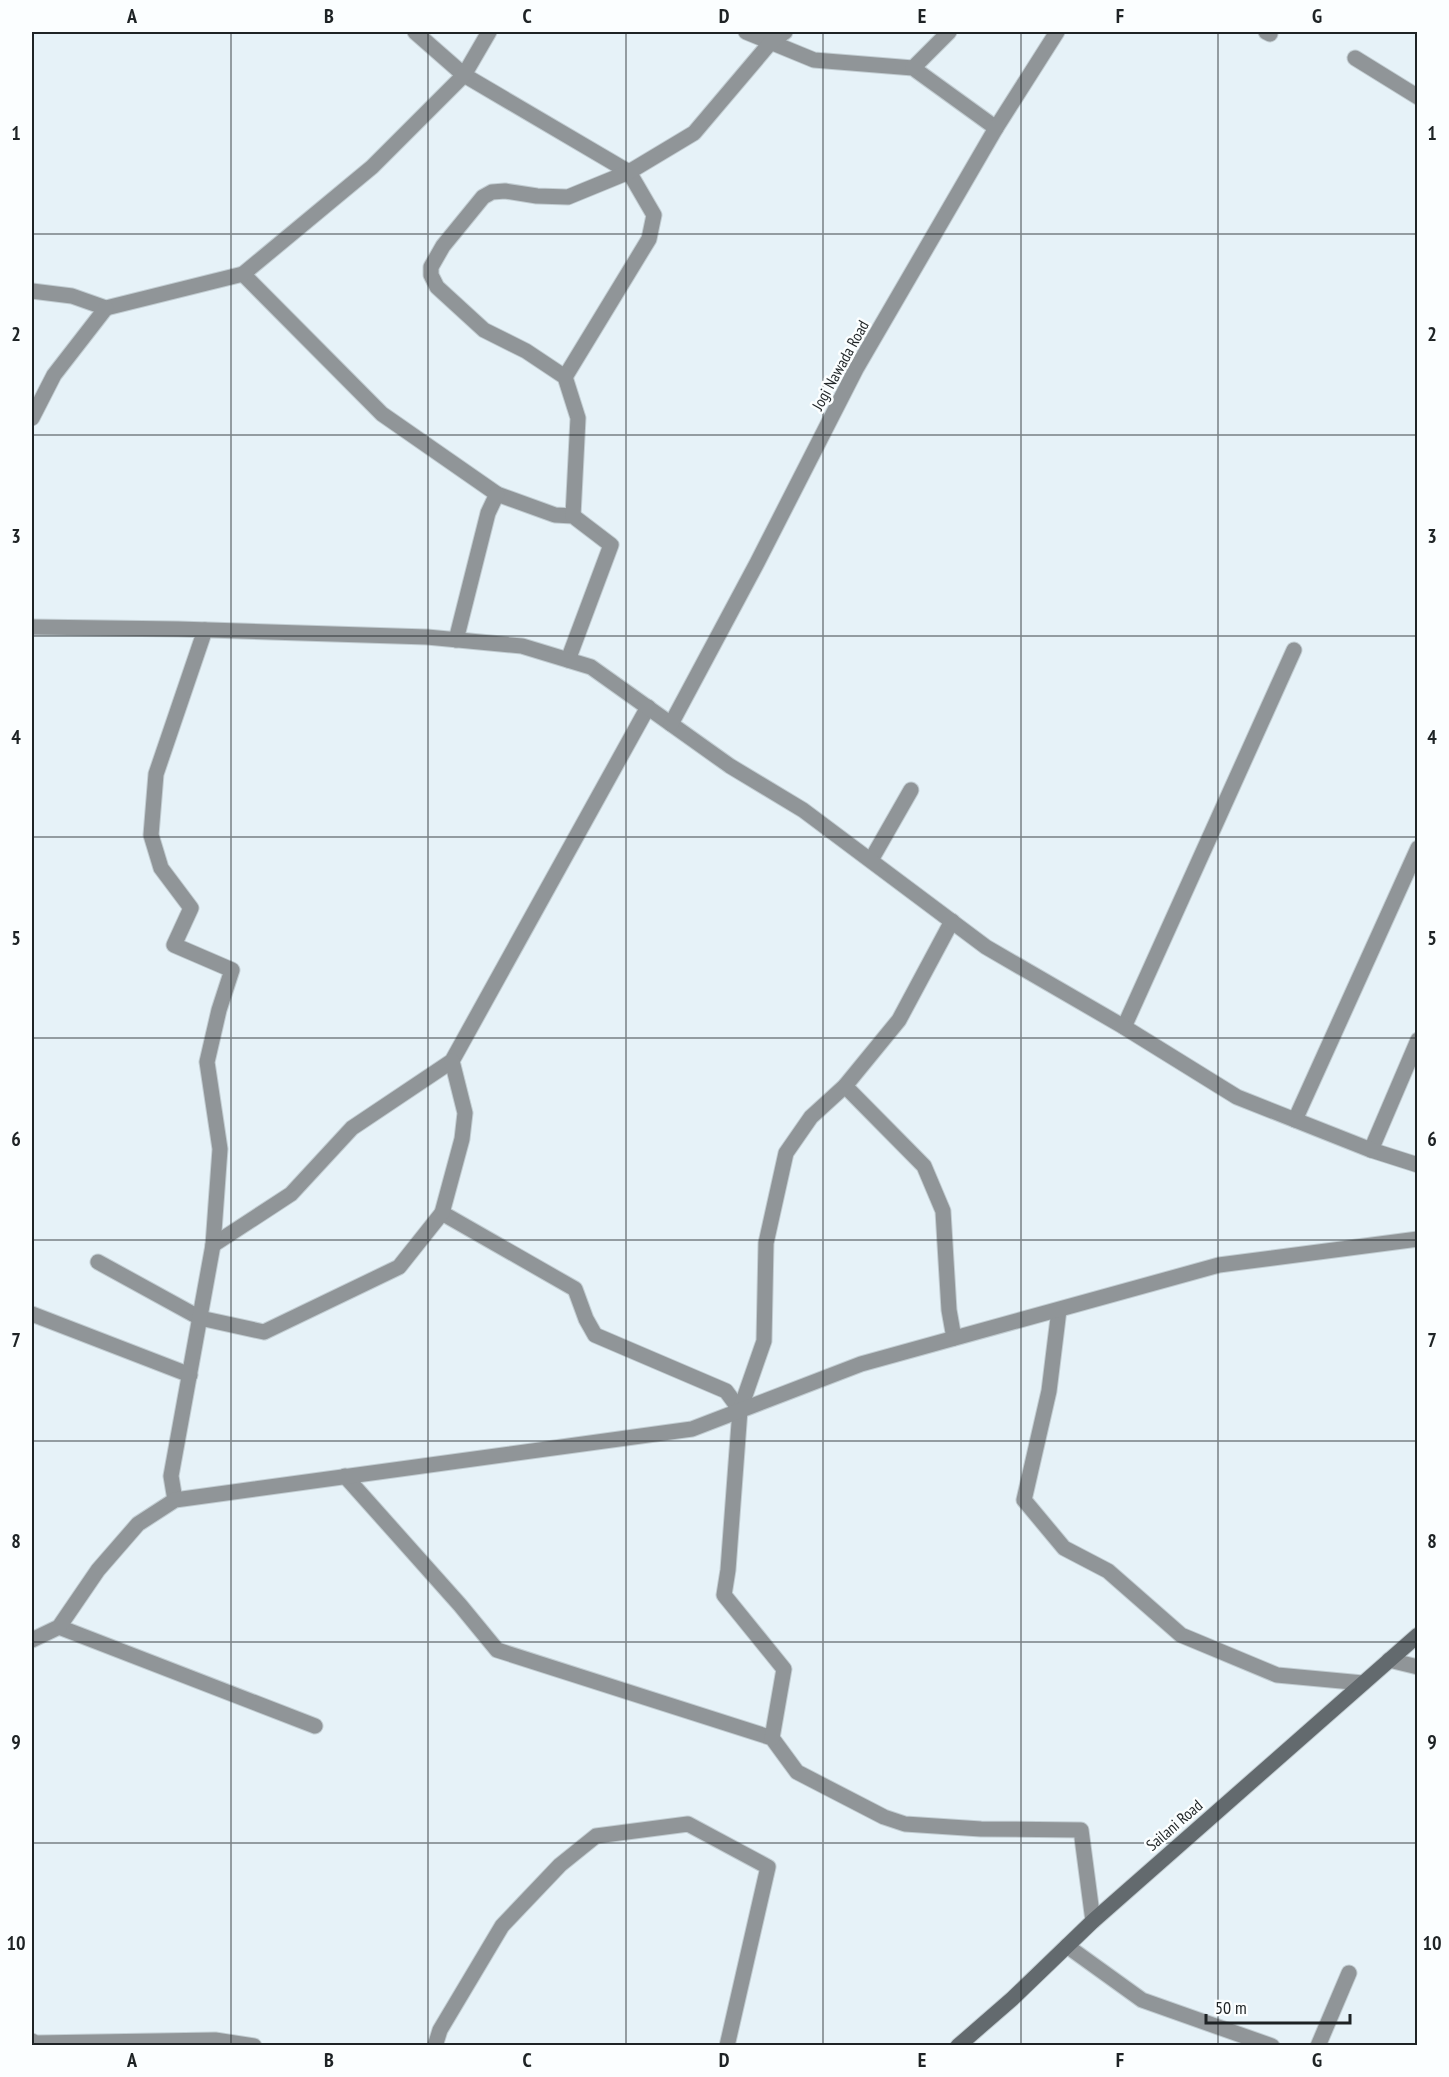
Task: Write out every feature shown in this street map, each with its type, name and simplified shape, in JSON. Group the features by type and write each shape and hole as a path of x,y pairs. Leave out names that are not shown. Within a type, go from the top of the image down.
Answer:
{"main road":[{"name":"Sailani Road","path":"958,2046 1012,1999 1093,1921 1418,1635"}],"street":[{"path":"415,32 464,75 629,172 654,215 649,239 565,377"},
{"path":"32,291 72,296 106,308 243,274 372,167 464,75 489,32"},
{"path":"746,32 814,60 913,68 996,128"},
{"path":"573,516 578,418 565,377 526,351 484,330 437,287 431,274 431,267 466,215 483,197 492,192 505,190 537,196 568,197 629,172 694,133 771,42 785,32"},
{"path":"913,68 950,32"},
{"name":"Jogi Nawada Road","path":"671,724 757,563 856,369 996,128 1057,32"},
{"path":"1355,58 1418,97"},
{"path":"243,274 382,414 497,494 555,515 573,516 612,544 568,660"},
{"path":"32,418 54,375 106,308"},
{"path":"456,640 488,513 497,494"},
{"path":"32,627 427,637 522,646 591,667 730,766 803,810 986,948 1124,1027 1237,1097 1371,1150 1418,1165"},
{"path":"175,1500 171,1476 213,1245 220,1149 207,1062 219,1010 232,970 174,945 191,908 161,868 151,835 156,774 205,630"},
{"path":"1124,1027 1294,650"},
{"path":"213,1245 291,1194 352,1128 452,1061 648,707"},
{"path":"871,860 911,790"},
{"path":"1294,1120 1418,848"},
{"path":"772,1738 784,1669 724,1595 728,1570 740,1410 764,1341 766,1243 786,1154 811,1117 845,1086 899,1020 952,921"},
{"path":"1371,1150 1418,1040"},
{"path":"98,1262 200,1318 264,1332 399,1267 442,1214 462,1139 465,1113 452,1061"},
{"path":"845,1086 924,1166 943,1211 949,1310 954,1338"},
{"path":"442,1214 575,1289 586,1319 595,1335 726,1391 740,1410"},
{"path":"32,1641 58,1628 99,1570 138,1524 175,1500 692,1429 861,1364 1219,1265 1418,1239"},
{"path":"1059,1310 1049,1391 1024,1500 1064,1548 1108,1571 1181,1635 1277,1676 1363,1683"},
{"path":"32,1314 190,1375"},
{"path":"345,1476 497,1650 772,1738 797,1772 884,1817 905,1824 981,1829 1081,1830 1093,1921"},
{"path":"58,1628 315,1726"},
{"path":"1389,1660 1418,1667"},
{"path":"435,2046 441,2030 502,1926 560,1865 596,1836 688,1824 768,1867 727,2046"},
{"path":"1066,1946 1142,2000 1272,2046"},
{"path":"1318,2046 1349,1973"},
{"path":"34,2043 215,2040 254,2046"}]}
